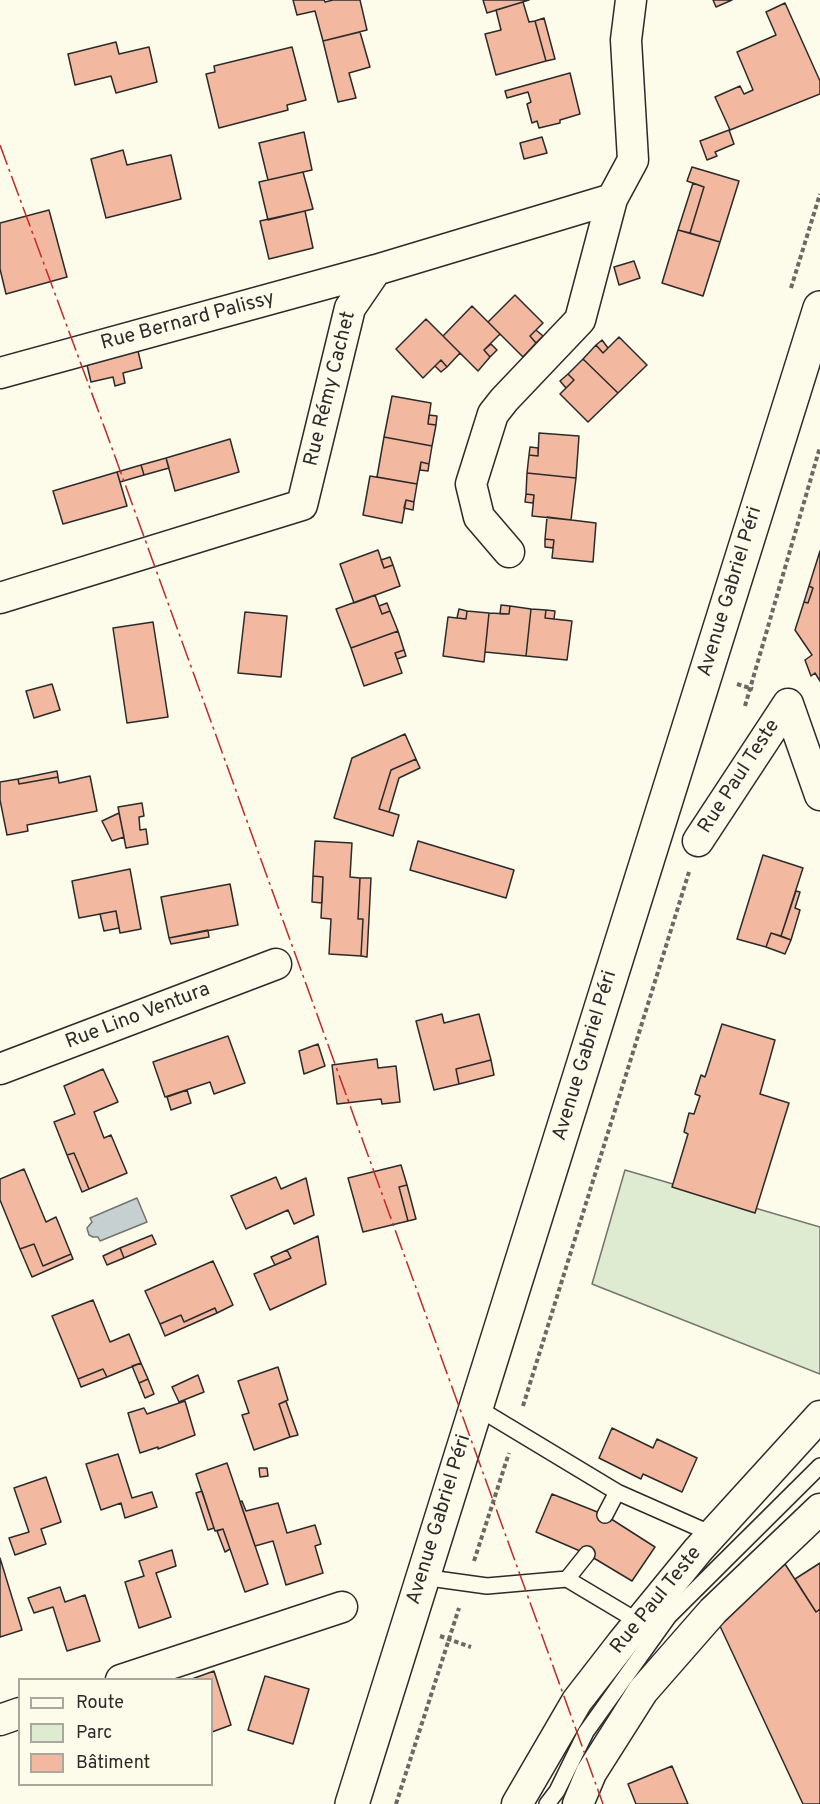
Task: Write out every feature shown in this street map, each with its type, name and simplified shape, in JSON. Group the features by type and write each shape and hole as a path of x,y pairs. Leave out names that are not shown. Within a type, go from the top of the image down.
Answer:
{"main road":[{"name":"Avenue Gabriel Péri","path":"352,1804 820,308"}],"street":[{"path":"509,552 479,517 471,484 493,414 580,320 612,199 633,160 626,40 631,0"},
{"path":"376,270 612,199"},
{"name":"Rue Bernard Palissy","path":"0,373 376,270"},
{"name":"Rue Rémy Cachet","path":"0,598 302,505 350,308 376,270"},
{"name":"Rue Paul Teste","path":"698,841 788,704 820,792"},
{"name":"Rue Lino Ventura","path":"0,1069 276,964"},
{"name":"Rue Paul Teste","path":"517,1804 578,1701 639,1622 712,1534 820,1416"},
{"path":"564,1800 591,1773 643,1691 713,1611 820,1509"},
{"path":"128,1678 342,1607"},
{"path":"0,1720 18,1714"}],"lane":[{"path":"476,1407 617,1492 712,1534"},
{"path":"547,1804 564,1800 586,1732 669,1616 820,1466"},
{"path":"605,1515 617,1492"},
{"path":"567,1579 587,1554"},
{"path":"422,1577 488,1586 567,1579 639,1622"}],"path":[{"path":"744,710 820,447"},
{"path":"396,1804 516,1431 698,841"}],"green space":[{"path":"625,1170 820,1227 820,1374 592,1284"}],"shaded area":[{"path":"137,1198 147,1222 100,1241 98,1237 89,1235 87,1228 92,1222 90,1218"}],"building":[{"path":"293,0 324,0 325,2 360,0 367,30 323,41 315,11 297,15"},
{"path":"483,0 529,0 487,13"},
{"path":"713,0 732,0 716,7"},
{"path":"523,2 529,22 535,21 546,61 496,75 485,34 501,30 496,10"},
{"path":"785,3 820,81 820,94 730,130 715,97 740,86 744,94 753,90 737,52 776,35 766,12"},
{"path":"544,18 555,59 546,61 535,21"},
{"path":"360,32 370,67 349,73 356,98 338,102 323,41"},
{"path":"116,42 119,54 149,47 157,82 116,93 111,76 75,85 68,54"},
{"path":"292,47 306,100 287,105 288,110 219,128 206,74 215,72 214,66"},
{"path":"570,73 580,114 560,120 560,123 539,128 537,121 532,123 527,104 531,102 528,92 507,98 505,91"},
{"path":"729,130 734,144 715,152 717,156 707,160 700,141"},
{"path":"304,132 312,170 268,180 259,143"},
{"path":"542,137 547,153 524,159 520,143"},
{"path":"123,150 127,165 171,155 181,199 106,218 91,159"},
{"path":"692,167 739,181 720,242 690,233 704,187 687,181"},
{"path":"303,172 313,209 268,220 259,182"},
{"path":"693,183 704,187 690,233 678,230"},
{"path":"49,210 67,277 6,294 0,269 0,223"},
{"path":"305,211 313,248 269,259 260,221"},
{"path":"678,230 720,242 703,296 662,283"},
{"path":"634,261 640,278 619,285 614,267"},
{"path":"515,295 543,323 530,336 536,343 523,357 488,322"},
{"path":"472,306 500,334 484,350 490,357 478,371 443,336"},
{"path":"426,319 460,353 447,367 441,360 423,378 396,349"},
{"path":"536,330 543,336 536,343 530,336"},
{"path":"619,337 647,365 618,393 583,359 596,345 603,353"},
{"path":"602,340 608,348 603,353 596,345"},
{"path":"491,344 497,350 490,357 484,350"},
{"path":"138,351 142,368 123,373 125,383 115,386 113,377 91,382 87,365"},
{"path":"583,359 618,393 588,422 560,394 574,380 568,374"},
{"path":"441,360 447,367 441,372 435,366"},
{"path":"568,374 574,380 566,388 560,381"},
{"path":"392,396 431,403 428,424 436,425 432,446 384,437"},
{"path":"429,415 437,416 436,425 428,424"},
{"path":"539,433 579,436 576,478 527,473 529,455 538,456"},
{"path":"384,437 432,446 429,464 421,462 417,484 377,477"},
{"path":"230,439 239,472 175,491 166,458"},
{"path":"530,447 538,448 538,456 529,455"},
{"path":"166,458 169,468 144,475 141,465"},
{"path":"421,462 429,464 428,471 420,470"},
{"path":"141,465 144,475 120,482 117,472"},
{"path":"117,472 127,506 63,524 53,491"},
{"path":"527,473 576,478 571,520 532,516 534,495 526,494"},
{"path":"370,476 417,484 414,502 406,500 402,523 363,515"},
{"path":"526,494 534,495 533,503 525,502"},
{"path":"406,500 414,502 413,510 404,508"},
{"path":"547,517 596,523 593,562 552,558 554,540 545,539"},
{"path":"545,539 554,540 553,548 545,547"},
{"path":"378,550 384,568 393,565 400,586 354,603 340,564"},
{"path":"820,551 820,681 815,673 811,676 805,660 812,655 795,630 804,602 808,603 813,588 809,586"},
{"path":"390,557 393,565 384,568 381,560"},
{"path":"809,586 813,588 808,603 804,602"},
{"path":"375,595 382,614 390,611 398,631 351,648 336,609"},
{"path":"387,603 390,611 382,614 379,606"},
{"path":"501,605 510,606 509,614 500,614"},
{"path":"510,606 531,609 526,656 485,652 489,613 509,614"},
{"path":"459,609 467,611 466,619 457,618"},
{"path":"531,609 546,610 545,618 572,621 567,660 526,656"},
{"path":"546,610 555,611 554,619 545,618"},
{"path":"467,611 489,613 484,662 443,656 448,617 466,619"},
{"path":"245,612 287,616 281,677 238,673"},
{"path":"153,622 168,717 127,723 113,628"},
{"path":"398,631 404,650 395,653 402,673 364,686 351,648"},
{"path":"404,650 406,656 397,659 395,653"},
{"path":"52,684 60,710 34,718 26,691"},
{"path":"405,734 416,759 391,770 379,809 399,815 393,836 334,818 352,758"},
{"path":"416,759 420,768 399,778 389,812 379,809 391,770"},
{"path":"57,771 58,777 19,784 18,779"},
{"path":"90,776 97,811 27,825 28,831 7,835 0,800 0,782 18,779 19,784 58,777 59,783"},
{"path":"142,803 144,816 139,817 140,830 146,829 148,844 126,848 118,807"},
{"path":"119,813 124,837 112,841 102,821"},
{"path":"315,841 352,843 350,877 360,878 358,919 363,919 361,956 329,954 331,919 321,918 323,877 313,876"},
{"path":"418,841 514,870 506,898 410,870"},
{"path":"763,855 803,868 781,936 771,933 766,947 737,939"},
{"path":"130,869 141,929 120,933 116,911 79,918 72,881"},
{"path":"313,876 323,877 322,903 312,902"},
{"path":"360,878 371,878 367,957 361,956 363,919 358,919"},
{"path":"230,884 238,925 169,938 161,897"},
{"path":"796,891 800,892 795,908 800,910 791,940 781,936"},
{"path":"116,911 119,928 104,931 100,914"},
{"path":"208,930 209,937 171,944 169,938"},
{"path":"771,933 791,940 785,954 766,947"},
{"path":"442,1014 444,1023 479,1014 491,1060 456,1069 459,1084 434,1090 416,1021"},
{"path":"722,1024 775,1040 760,1094 789,1103 755,1213 672,1187 688,1134 684,1132 689,1113 694,1114 700,1096 695,1094 701,1075 705,1077"},
{"path":"228,1036 245,1083 214,1094 210,1082 165,1097 153,1062"},
{"path":"318,1044 325,1066 304,1074 299,1051"},
{"path":"377,1059 378,1068 396,1066 400,1102 382,1104 381,1099 337,1104 332,1065"},
{"path":"491,1060 494,1075 459,1084 456,1069"},
{"path":"103,1069 118,1102 94,1112 104,1138 111,1135 127,1173 89,1189 74,1153 67,1155 54,1122 75,1114 64,1086"},
{"path":"187,1090 191,1103 171,1110 167,1097"},
{"path":"74,1153 89,1189 82,1192 67,1155"},
{"path":"401,1165 407,1185 399,1187 408,1221 363,1232 348,1178"},
{"path":"24,1169 46,1222 56,1217 71,1254 43,1266 34,1244 20,1249 0,1200 0,1179"},
{"path":"276,1177 281,1189 306,1178 314,1215 294,1224 288,1210 246,1229 231,1196"},
{"path":"407,1185 416,1219 408,1221 399,1187"},
{"path":"152,1235 156,1244 124,1258 120,1248"},
{"path":"318,1236 326,1284 270,1310 254,1274 291,1258 287,1250"},
{"path":"34,1244 43,1266 71,1254 73,1259 32,1277 20,1249"},
{"path":"120,1248 124,1258 107,1265 103,1256"},
{"path":"287,1250 291,1258 275,1265 271,1257"},
{"path":"213,1261 233,1305 217,1313 215,1308 184,1322 181,1315 160,1324 145,1291"},
{"path":"93,1300 110,1342 129,1334 141,1363 107,1377 103,1369 78,1379 52,1316"},
{"path":"215,1308 217,1313 165,1336 160,1324 181,1315 184,1322"},
{"path":"141,1363 148,1379 139,1383 132,1366"},
{"path":"278,1367 288,1400 279,1404 290,1437 254,1450 242,1415 249,1413 238,1381"},
{"path":"103,1369 107,1377 81,1387 78,1379"},
{"path":"198,1375 204,1392 179,1402 172,1387"},
{"path":"148,1379 154,1394 145,1398 139,1383"},
{"path":"185,1401 195,1435 140,1453 128,1413 144,1408 147,1414"},
{"path":"286,1401 298,1435 290,1437 279,1404"},
{"path":"612,1428 653,1448 657,1439 697,1458 682,1492 643,1474 641,1479 599,1458"},
{"path":"118,1454 132,1498 152,1492 157,1507 125,1518 121,1503 101,1510 86,1464"},
{"path":"227,1463 268,1584 245,1592 223,1529 215,1531 196,1474"},
{"path":"259,1468 267,1468 268,1476 260,1477"},
{"path":"46,1477 61,1522 41,1529 46,1544 15,1555 9,1538 29,1532 14,1488"},
{"path":"202,1491 214,1528 208,1530 196,1493"},
{"path":"552,1494 605,1515 655,1547 632,1581 587,1554 536,1532"},
{"path":"242,1501 246,1511 278,1503 287,1533 315,1525 321,1544 315,1546 323,1573 286,1585 273,1541 255,1546 240,1502"},
{"path":"223,1529 230,1549 225,1552 217,1531"},
{"path":"172,1550 176,1566 156,1573 171,1617 139,1628 125,1582 144,1576 139,1561"},
{"path":"0,1558 22,1630 0,1637"},
{"path":"820,1563 820,1609 816,1612 795,1579"},
{"path":"785,1564 816,1612 820,1609 820,1804 803,1804 719,1624"},
{"path":"60,1587 65,1602 85,1595 100,1641 67,1651 53,1607 34,1613 28,1598"},
{"path":"214,1671 231,1725 213,1732 213,1678 195,1678"},
{"path":"265,1676 309,1689 293,1744 248,1730"},
{"path":"672,1766 688,1804 636,1804 628,1784"}],"power":[{"path":"0,145 603,1804"}]}
